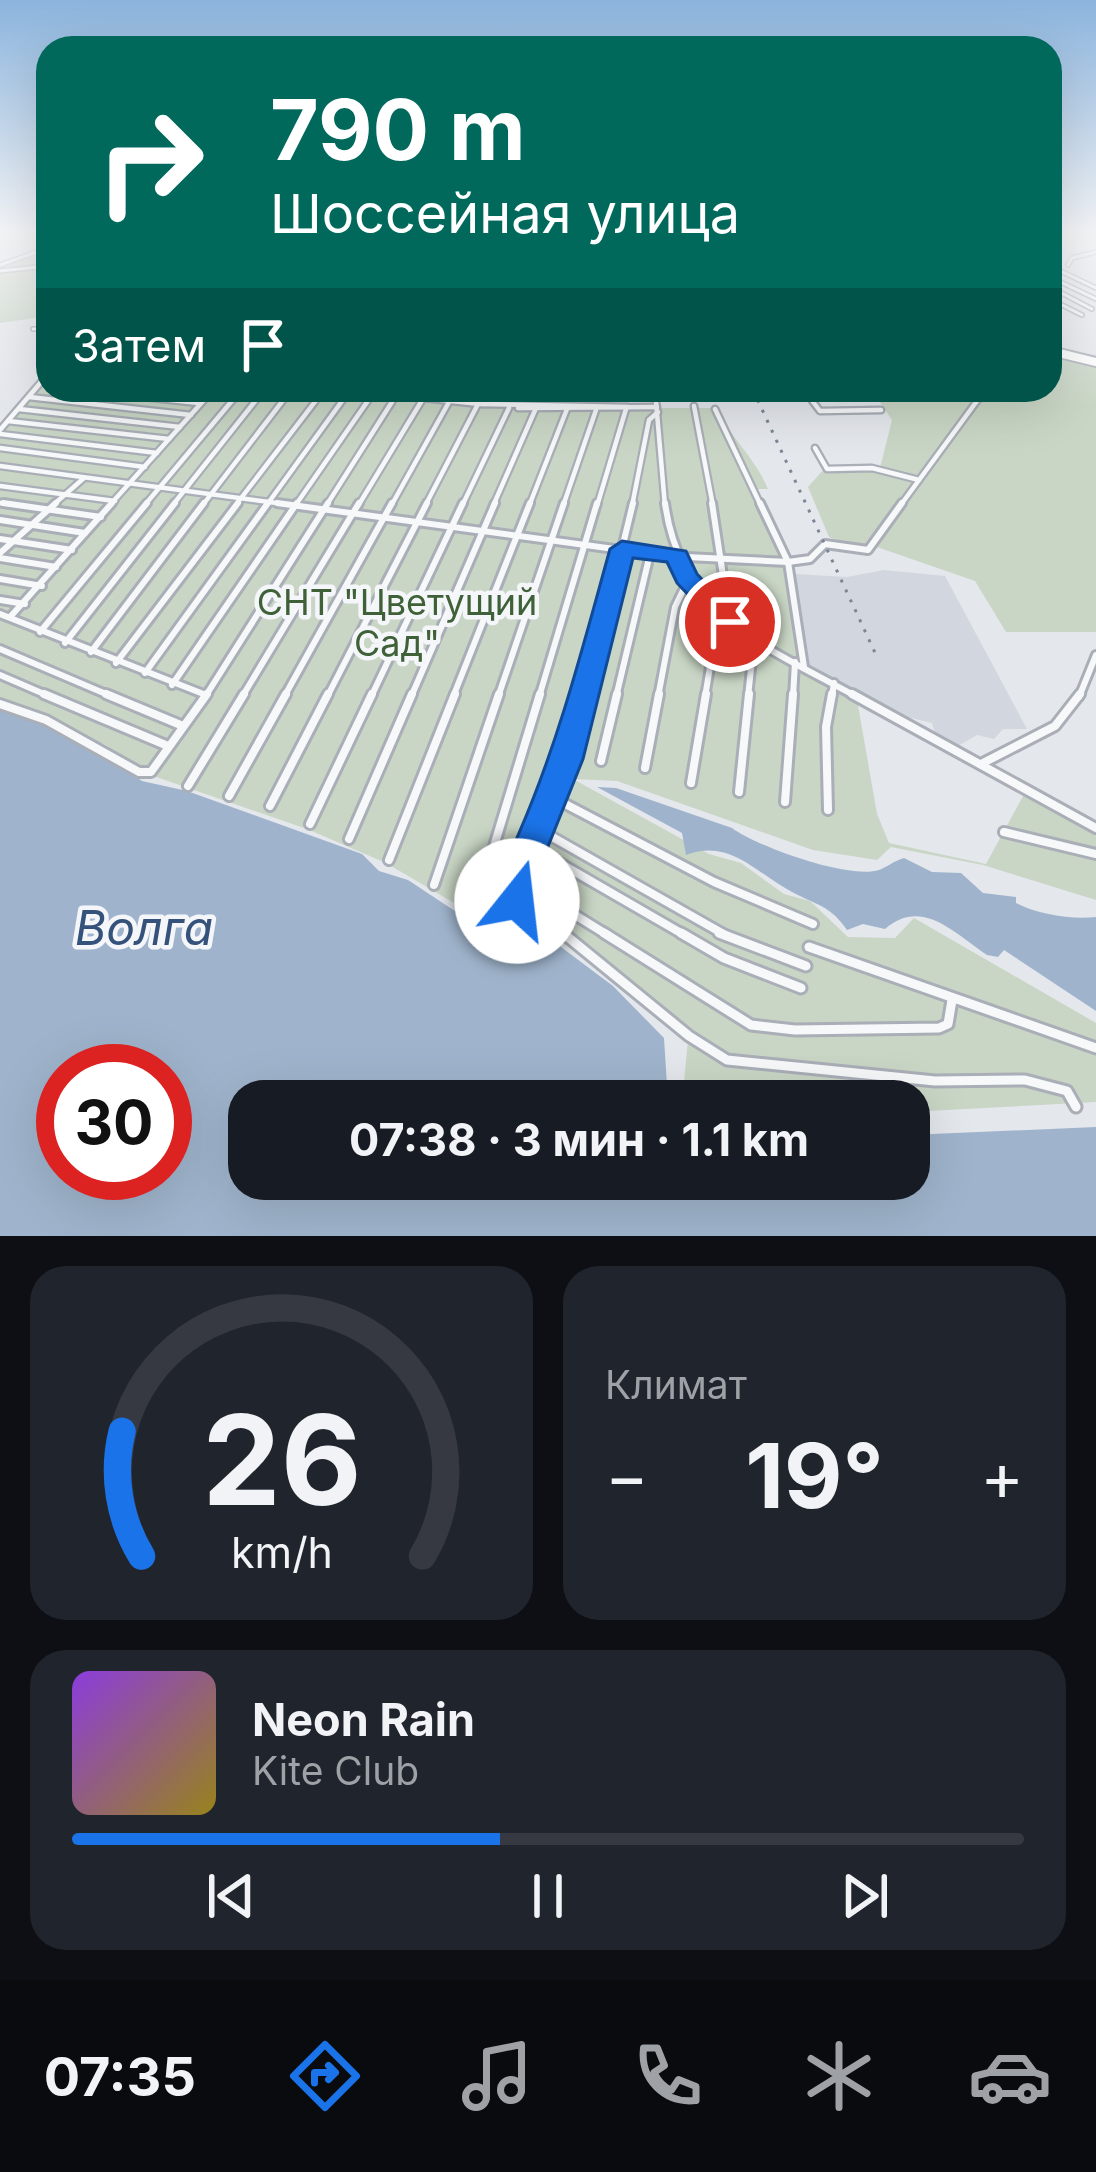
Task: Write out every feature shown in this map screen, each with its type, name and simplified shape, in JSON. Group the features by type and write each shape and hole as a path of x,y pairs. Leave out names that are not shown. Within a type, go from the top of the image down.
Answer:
{"street":[{"path":"1062,293 1092,309"},
{"path":"1062,305 1082,315"},
{"path":"1062,354 1096,362"},
{"path":"36,388 0,432 158,453"},
{"path":"29,397 36,398"},
{"path":"74,402 191,415"},
{"path":"192,402 202,403"},
{"path":"40,632 231,402"},
{"path":"65,643 255,402"},
{"path":"91,652 282,402"},
{"path":"116,663 315,402"},
{"path":"145,673 339,402"},
{"path":"172,685 367,402"},
{"path":"0,704 24,709 139,772 151,772 206,695 392,402"},
{"path":"188,786 421,402"},
{"path":"229,796 448,402"},
{"path":"459,402 627,408"},
{"path":"656,402 677,556 688,580 719,613 754,640 1096,828"},
{"path":"811,402 815,410 881,410"},
{"path":"0,466 650,554 788,562 810,559 826,544 868,550 977,402"},
{"path":"202,403 10,622 206,695"},
{"path":"479,404 657,408"},
{"path":"270,806 479,404"},
{"path":"694,406 730,622"},
{"path":"310,824 508,407"},
{"path":"349,839 536,408"},
{"path":"627,408 475,909 484,920 507,913 518,895 517,879 552,797 622,549 649,420 657,408"},
{"path":"19,409 180,427"},
{"path":"388,860 567,409"},
{"path":"715,409 788,562 804,667"},
{"path":"434,885 596,410"},
{"path":"8,421 169,439"},
{"path":"0,448 145,467"},
{"path":"815,448 826,469 872,468 919,480"},
{"path":"0,555 84,478"},
{"path":"0,486 115,501"},
{"path":"0,502 101,517"},
{"path":"0,520 87,533"},
{"path":"0,539 72,550"},
{"path":"601,761 650,554"},
{"path":"0,555 57,567"},
{"path":"0,579 42,586"},
{"path":"646,768 677,598 688,580"},
{"path":"0,600 25,604"},
{"path":"691,783 719,613"},
{"path":"0,614 11,616"},
{"path":"739,792 754,640"},
{"path":"0,649 183,726"},
{"path":"980,764 1045,736 1077,709 1096,655"},
{"path":"785,802 795,662"},
{"path":"0,675 169,746"},
{"path":"828,810 826,727 834,683"},
{"path":"552,797 714,882 813,924"},
{"path":"540,830 711,930 806,966"},
{"path":"1004,832 1096,854"},
{"path":"532,847 724,958 801,988"},
{"path":"517,879 752,1025 795,1030 939,1028 948,1024 952,1000"},
{"path":"518,895 670,1021 727,1060 934,1081 1025,1080 1067,1091 1076,1107"},
{"path":"809,947 1096,1048"}],"shaded area":[{"path":"884,570 945,576 1027,729 1003,729 994,739 977,735 956,747 936,737 932,723 903,716 807,664 794,574 847,577"}],"green space":[{"path":"0,292 36,292 36,318 0,323"},
{"path":"1062,354 1096,362 1096,632 1006,632 975,581 874,546 868,552 829,537 808,487 825,468 880,468 892,420 880,402 1062,402"},
{"name":"СНТ \"Цветущий Сад\"","path":"36,388 36,402 481,402 507,408 717,408 768,489 753,489 789,563 803,665 856,694 877,814 889,843 986,864 1028,787 1096,825 1096,900 983,865 891,847 877,860 813,850 617,781 573,779 709,854 741,863 784,894 810,901 848,937 895,938 914,918 1096,1023 1096,1102 930,1111 930,1080 684,1080 689,1030 566,935 461,907 386,863 307,829 142,772 106,745 0,700 0,429"}],"water":[{"name":"Волга","path":"0,709 19,711 92,746 142,781 187,791 362,854 379,871 408,880 470,921 553,941 613,986 664,1038 667,1080 228,1080 228,1200 930,1200 930,1134 1096,1127 1096,1236 0,1236"},
{"path":"597,787 616,788 732,828 781,852 826,866 865,872 904,858 932,872 961,873 983,893 1016,897 1016,903 1034,910 1096,917 1096,1011 1004,950 998,957 987,955 925,917 912,916 885,929 863,924 847,930 828,910 730,854 702,851 686,855 682,833"}],"railway":[{"path":"759,402 877,657"}],"route":[{"path":"517,901 517,879 567,759 622,549 677,556 686,577 730,622"}]}
